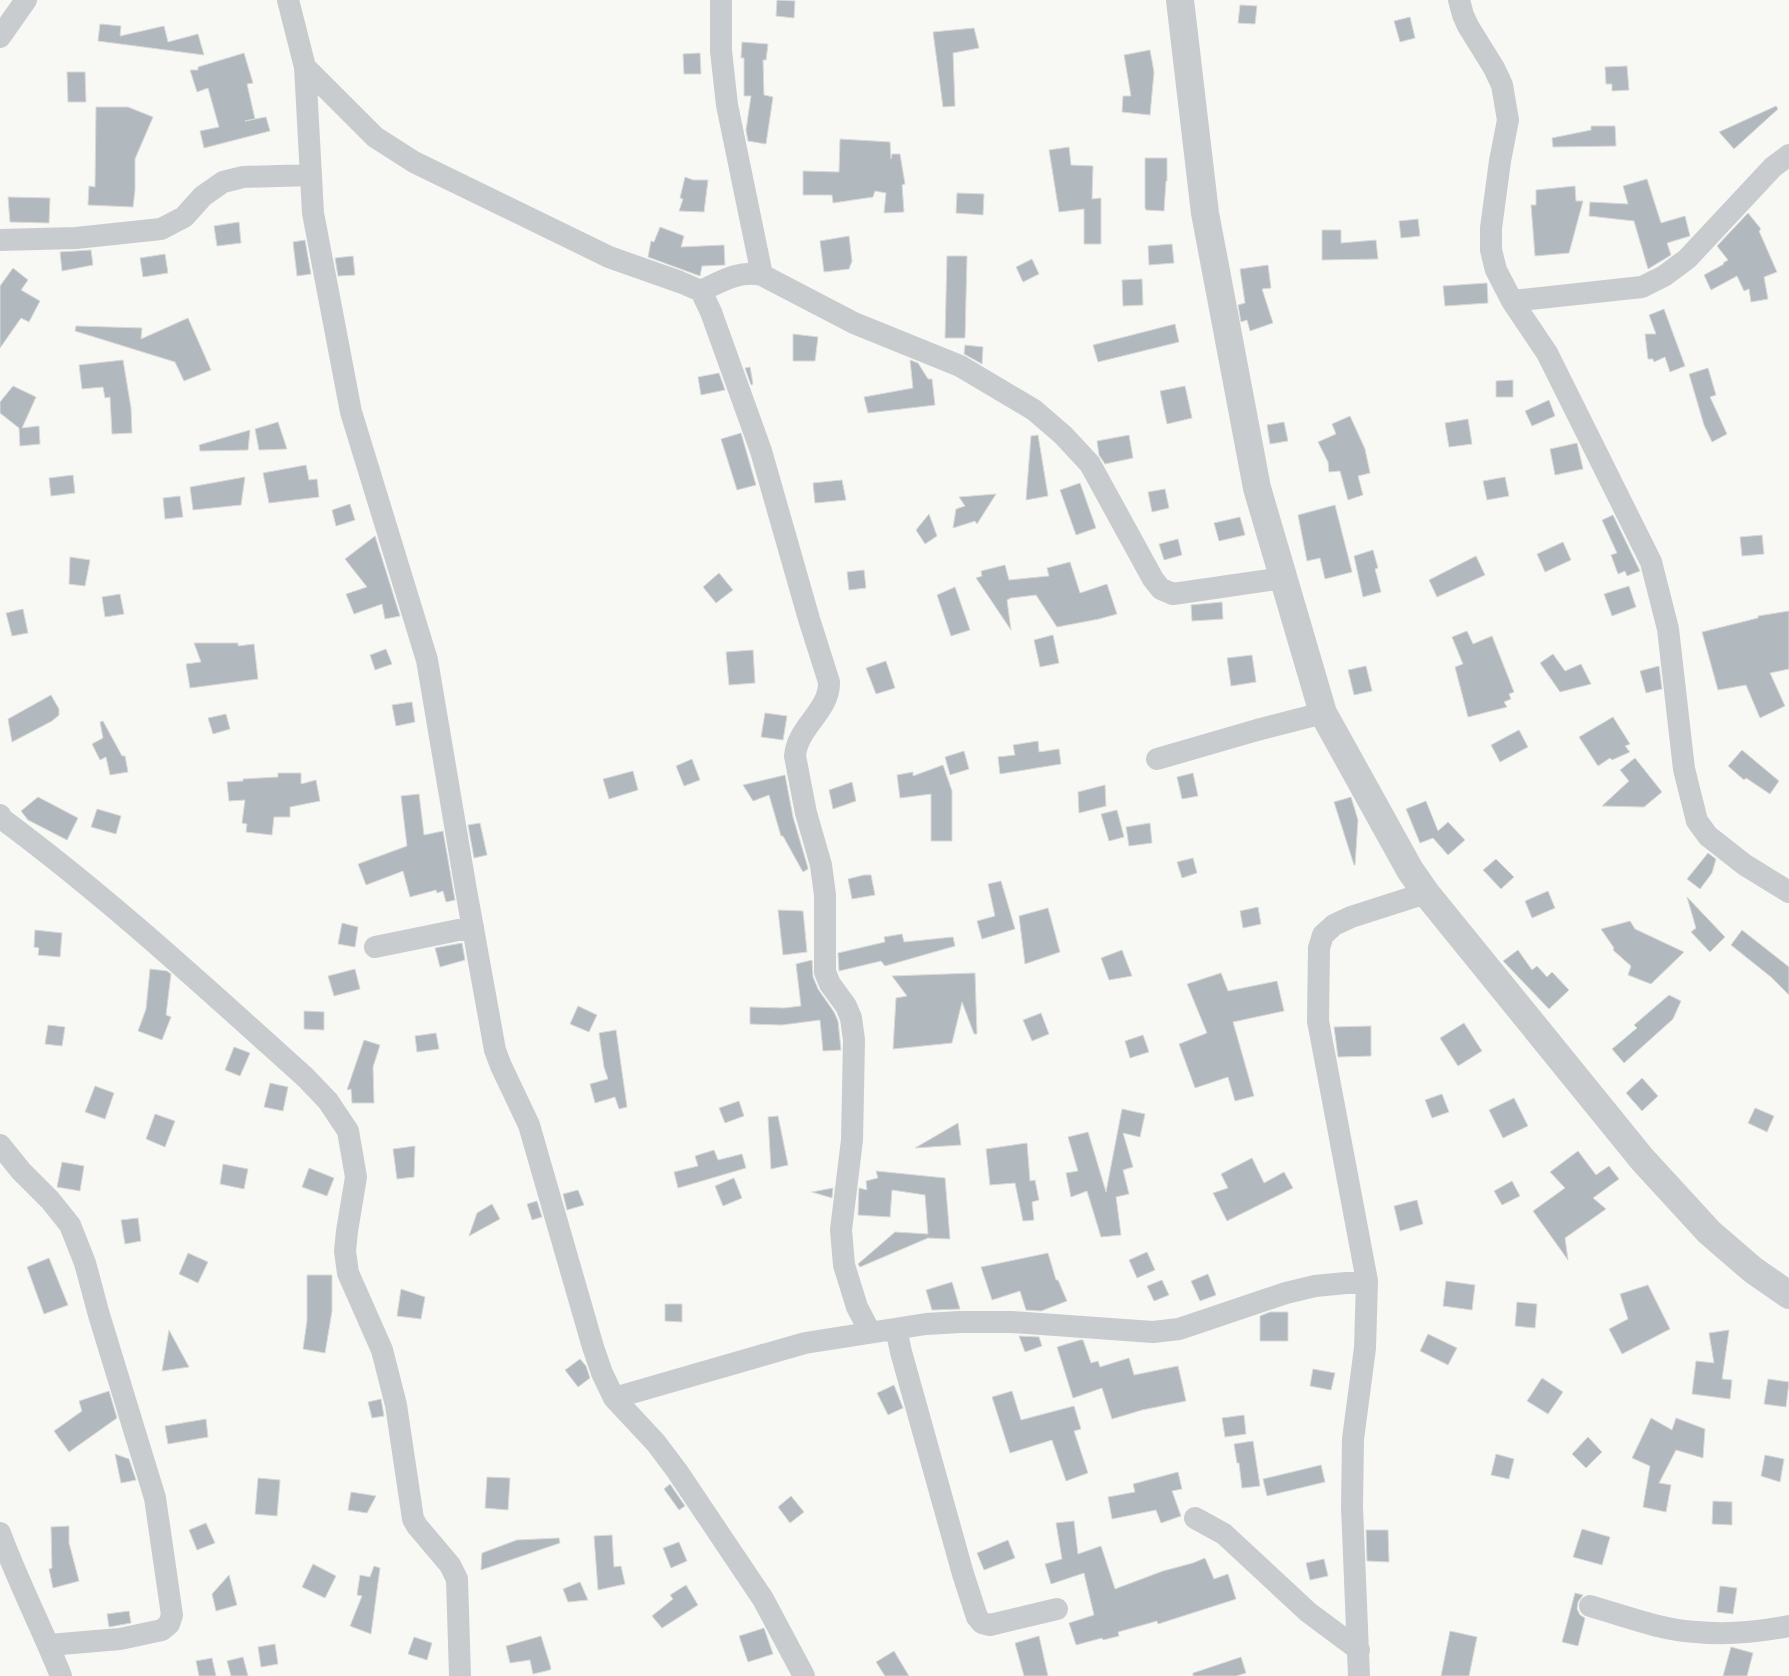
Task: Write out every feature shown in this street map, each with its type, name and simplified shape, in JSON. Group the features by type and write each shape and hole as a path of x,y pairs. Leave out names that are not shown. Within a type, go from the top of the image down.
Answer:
{"street":[{"path":"0,37 26,0"},
{"path":"288,0 305,67 313,213 351,412 427,660 495,1050 529,1126 602,1374 614,1398 656,1443 677,1471 762,1599 804,1676"},
{"path":"721,0 721,51 727,105 762,275"},
{"path":"1180,0 1205,213 1257,488 1323,713 1410,870 1426,893 1642,1159 1709,1232 1753,1270 1789,1295"},
{"path":"1459,0 1468,26 1498,76 1506,102 1508,120 1500,161 1491,228 1491,250 1496,270 1512,301 1547,353 1651,562 1668,629 1684,769 1697,821 1708,836 1744,865 1789,892"},
{"path":"305,67 374,137 414,162 609,258 701,290 711,312 761,451 809,619 830,682 830,692 827,700 799,740 794,756 806,813 821,864 825,895 825,972 830,984 846,1006 851,1018 854,1040 852,1140 841,1230 844,1265 857,1307 870,1332"},
{"path":"1512,301 1642,287 1664,276 1687,259 1773,167 1789,155"},
{"path":"0,240 76,238 161,229 184,217 203,196 223,182 242,177 311,174"},
{"path":"701,290 730,277 749,272 762,275 854,323 960,366 1034,410 1090,464 1153,579 1161,589 1173,594 1284,578"},
{"path":"1157,759 1323,713"},
{"path":"0,819 47,852 108,902 306,1078 328,1101 348,1131 356,1177 345,1251 348,1272 385,1359 396,1405 413,1519 450,1565 457,1579 460,1676"},
{"path":"1359,1676 1352,1507 1353,1439 1365,1348 1367,1281 1318,1021 1320,948 1323,935 1334,925 1351,917 1426,893"},
{"path":"375,947 473,927"},
{"path":"0,1145 21,1171 50,1200 70,1224 83,1256 154,1498 172,1615 169,1624 162,1630 120,1639 49,1645"},
{"path":"614,1398 805,1342 870,1332 960,1322 1012,1322 1167,1332 1286,1293 1315,1286 1367,1281"},
{"path":"896,1329 958,1556 977,1617 982,1622 990,1625 1057,1608"},
{"path":"1195,1518 1224,1534 1308,1612 1359,1650"},
{"path":"0,1533 16,1576 49,1645 61,1676"},
{"path":"1590,1606 1643,1622 1695,1632 1746,1632 1789,1626"}],"building":[{"path":"777,0 795,1 794,18 776,16"},
{"path":"1240,5 1257,6 1255,24 1238,23"},
{"path":"1410,17 1415,38 1400,42 1394,21"},
{"path":"100,24 121,26 120,36 164,26 168,42 198,34 204,55 98,41"},
{"path":"974,28 979,48 953,53 955,106 943,107 933,32"},
{"path":"742,42 768,44 766,60 763,60 764,95 773,97 766,144 748,141 746,130 751,96 744,96 744,58 741,58"},
{"path":"1150,50 1154,72 1150,115 1122,112 1123,96 1131,96 1124,55"},
{"path":"244,53 253,83 247,84 255,119 245,121 266,117 270,131 204,148 200,131 219,127 208,88 197,92 190,70 198,70 198,67"},
{"path":"700,53 701,74 684,74 683,54"},
{"path":"1627,66 1629,90 1612,91 1612,84 1606,84 1605,67"},
{"path":"67,72 85,72 86,102 68,102"},
{"path":"1776,106 1778,109 1734,149 1719,132"},
{"path":"96,107 128,107 153,117 135,159 133,207 88,205 89,186 95,187"},
{"path":"1591,126 1615,126 1616,146 1553,147 1552,138 1591,130"},
{"path":"840,139 890,142 891,159 892,154 900,154 905,184 902,185 904,212 884,213 886,193 875,191 873,197 833,203 832,195 803,195 803,171 839,172"},
{"path":"1069,147 1071,165 1093,166 1092,199 1101,198 1101,244 1084,244 1084,209 1059,212 1049,150"},
{"path":"1145,158 1167,158 1164,211 1146,210 1145,208"},
{"path":"685,177 693,180 708,180 704,212 679,211 683,199 680,198"},
{"path":"1647,179 1661,223 1685,216 1690,236 1667,243 1671,255 1648,269 1634,221 1589,216 1590,202 1628,204 1623,186"},
{"path":"1575,186 1576,201 1583,201 1569,253 1535,256 1531,205 1536,205 1536,190"},
{"path":"957,193 984,194 983,215 956,213"},
{"path":"8,197 50,198 49,223 10,222"},
{"path":"1748,213 1761,229 1759,231 1777,272 1764,277 1768,299 1751,302 1749,289 1744,291 1737,276 1711,290 1704,275 1728,260 1717,246"},
{"path":"1418,219 1420,236 1401,238 1399,221"},
{"path":"239,222 241,243 217,246 214,226"},
{"path":"660,227 684,236 681,247 724,245 725,265 702,266 700,276 648,257 651,241 654,242"},
{"path":"1322,230 1341,230 1341,243 1376,240 1378,259 1322,260"},
{"path":"849,236 852,261 849,269 824,272 820,241"},
{"path":"305,240 311,274 297,276 293,242"},
{"path":"1172,244 1174,263 1149,265 1148,246"},
{"path":"91,250 93,265 62,271 60,252"},
{"path":"165,254 168,273 143,277 140,258"},
{"path":"353,256 355,275 338,276 335,258"},
{"path":"947,256 967,256 965,338 945,338"},
{"path":"1032,259 1039,274 1023,282 1016,267"},
{"path":"1268,265 1271,288 1262,289 1273,323 1250,331 1247,320 1241,322 1238,305 1245,303 1240,269"},
{"path":"13,268 28,280 21,290 40,301 29,322 21,318 0,348 0,286"},
{"path":"1142,279 1143,305 1123,306 1122,280"},
{"path":"1487,283 1488,303 1445,306 1443,286"},
{"path":"1664,309 1685,366 1670,372 1665,357 1654,362 1653,359 1648,359 1645,334 1656,334 1649,315"},
{"path":"188,318 211,370 184,381 175,362 75,331 76,326 142,328 141,339"},
{"path":"1175,324 1179,342 1098,362 1093,345"},
{"path":"793,334 818,337 815,361 793,361"},
{"path":"965,345 983,347 982,364 964,354"},
{"path":"123,360 131,408 132,433 112,434 110,397 105,398 103,387 82,389 79,365"},
{"path":"910,360 918,363 928,379 932,379 935,405 868,413 864,397 913,388"},
{"path":"750,367 753,384 751,385 745,368"},
{"path":"1708,368 1716,395 1710,397 1727,434 1712,442 1704,425 1689,374"},
{"path":"719,373 725,390 701,395 698,377"},
{"path":"1513,380 1513,397 1496,397 1496,381"},
{"path":"13,386 36,397 22,428 39,426 40,444 20,446 19,428 0,413 0,402"},
{"path":"1185,386 1192,418 1167,424 1160,391"},
{"path":"1549,400 1555,416 1532,426 1525,411"},
{"path":"1350,416 1365,449 1370,473 1358,476 1363,495 1348,500 1340,471 1329,472 1328,462 1318,442 1336,434 1332,424"},
{"path":"1468,419 1472,444 1449,447 1445,423"},
{"path":"278,422 287,449 259,450 255,429"},
{"path":"1284,422 1288,441 1270,444 1267,425"},
{"path":"250,430 248,450 200,451 199,445"},
{"path":"741,433 756,485 737,490 721,439"},
{"path":"1038,435 1048,496 1026,500 1031,436"},
{"path":"1129,435 1133,458 1105,464 1099,455 1097,441"},
{"path":"1577,443 1583,469 1555,475 1550,449"},
{"path":"306,465 309,480 317,479 319,497 269,503 263,473"},
{"path":"73,475 75,493 51,496 49,478"},
{"path":"245,477 241,505 193,510 190,487"},
{"path":"1505,477 1509,496 1487,500 1483,481"},
{"path":"842,480 846,500 815,503 813,483"},
{"path":"1080,483 1096,528 1076,535 1060,490"},
{"path":"1165,489 1169,508 1152,512 1148,492"},
{"path":"996,494 977,524 975,521 953,528 956,509 965,506 959,497"},
{"path":"180,496 183,517 165,519 163,498"},
{"path":"350,504 355,520 336,526 332,510"},
{"path":"1335,505 1352,572 1325,579 1320,558 1307,561 1298,515"},
{"path":"929,514 937,536 925,544 916,530"},
{"path":"1613,515 1640,571 1627,576 1625,571 1618,574 1611,555 1617,553 1602,520"},
{"path":"1240,517 1245,535 1219,541 1214,523"},
{"path":"1762,535 1764,554 1742,556 1740,537"},
{"path":"375,536 400,616 385,619 382,604 354,614 346,594 367,587 345,559"},
{"path":"1178,539 1182,555 1164,560 1159,544"},
{"path":"1563,542 1571,560 1545,572 1537,554"},
{"path":"1373,550 1378,568 1375,569 1381,592 1363,597 1354,556"},
{"path":"1476,556 1485,575 1437,597 1429,580"},
{"path":"70,557 90,560 85,586 69,584"},
{"path":"1070,562 1080,593 1107,584 1117,614 1057,627 1036,595 1011,598 1007,600 1011,630 976,578 982,576 981,571 1005,565 1009,580 1049,576 1047,568"},
{"path":"864,570 866,588 849,590 847,572"},
{"path":"719,573 733,590 716,603 703,587"},
{"path":"1629,586 1636,607 1612,616 1604,594"},
{"path":"955,587 970,630 951,636 937,595"},
{"path":"120,594 124,614 105,617 102,597"},
{"path":"1222,602 1223,619 1192,621 1191,605"},
{"path":"23,609 28,633 12,636 6,613"},
{"path":"1789,611 1789,669 1770,673 1785,706 1760,718 1746,685 1718,690 1702,632 1758,618 1758,616"},
{"path":"1467,631 1473,644 1492,636 1514,692 1509,694 1511,699 1504,702 1507,707 1468,717 1455,667 1463,664 1452,637"},
{"path":"1053,635 1059,663 1040,667 1034,640"},
{"path":"194,643 238,643 238,646 254,644 258,679 190,688 186,664 201,662"},
{"path":"386,649 392,664 375,670 370,655"},
{"path":"753,650 755,683 729,685 726,652"},
{"path":"1553,654 1565,671 1581,664 1591,684 1560,692 1540,663"},
{"path":"1252,655 1256,682 1231,686 1227,658"},
{"path":"886,661 895,688 876,694 866,668"},
{"path":"1366,666 1372,691 1354,695 1348,670"},
{"path":"1659,666 1662,689 1646,693 1640,671"},
{"path":"51,695 59,709 59,715 52,721 12,742 8,719"},
{"path":"412,702 415,722 396,726 392,705"},
{"path":"765,713 787,716 783,740 761,737"},
{"path":"226,714 230,729 213,734 208,718"},
{"path":"1613,717 1630,744 1625,746 1630,752 1612,760 1610,758 1598,766 1579,737"},
{"path":"103,721 122,756 125,756 128,772 110,775 106,757 100,760 92,744 103,738 100,722"},
{"path":"1519,730 1528,747 1500,762 1491,745"},
{"path":"1038,741 1039,752 1059,749 1061,764 1000,774 998,757 1015,755 1013,745"},
{"path":"1742,750 1779,781 1770,794 1746,778 1744,780 1728,766"},
{"path":"964,751 969,769 950,775 945,757"},
{"path":"1635,758 1662,792 1644,807 1602,806 1629,781 1620,770"},
{"path":"692,759 700,780 684,786 676,766"},
{"path":"943,765 952,791 952,841 931,841 931,794 900,798 897,775 913,772 913,776"},
{"path":"633,771 638,790 609,799 603,779"},
{"path":"278,773 301,773 301,784 316,780 320,801 290,807 290,817 274,817 272,835 246,832 247,824 242,823 245,800 229,801 227,782 278,777"},
{"path":"1193,773 1198,796 1182,799 1177,777"},
{"path":"785,775 793,817 808,868 803,872 783,836 781,836 769,795 753,801 743,785"},
{"path":"852,782 856,801 833,809 829,790"},
{"path":"1105,785 1106,806 1079,813 1078,792"},
{"path":"419,794 424,835 443,831 455,900 446,902 443,891 437,893 436,890 410,897 403,871 366,885 358,864 407,846 401,796"},
{"path":"38,797 78,818 67,840 28,820 21,811"},
{"path":"1351,797 1358,820 1355,865 1334,802"},
{"path":"1426,801 1438,831 1448,822 1465,840 1448,855 1433,838 1420,843 1406,809"},
{"path":"97,809 121,816 116,834 91,827"},
{"path":"1117,810 1124,837 1109,841 1101,814"},
{"path":"480,823 487,855 474,858 468,825"},
{"path":"1150,823 1152,843 1129,846 1126,827"},
{"path":"1708,853 1716,859 1712,873 1700,889 1687,879"},
{"path":"1193,858 1197,873 1182,878 1177,862"},
{"path":"1496,859 1514,877 1501,889 1483,870"},
{"path":"871,875 875,895 852,899 848,879"},
{"path":"1001,881 1015,929 982,939 977,921 995,916 988,884"},
{"path":"1548,891 1555,908 1532,918 1525,901"},
{"path":"1687,897 1725,937 1710,952 1691,932 1696,928"},
{"path":"1258,907 1261,924 1243,928 1240,911"},
{"path":"1048,908 1060,952 1025,964 1019,916"},
{"path":"778,910 803,911 807,952 783,955"},
{"path":"1630,921 1635,929 1684,952 1651,984 1628,975 1631,966 1613,950 1614,948 1601,929"},
{"path":"342,923 358,927 355,947 338,944"},
{"path":"35,930 62,933 60,957 38,955 39,948 34,947"},
{"path":"1742,930 1789,967 1789,995 1771,977 1731,945"},
{"path":"902,934 904,942 953,937 955,946 885,966 881,961 839,971 838,953 885,942 884,937"},
{"path":"462,943 465,960 440,967 435,948"},
{"path":"1122,950 1132,976 1109,980 1101,958"},
{"path":"1518,950 1532,970 1537,966 1547,977 1552,972 1569,990 1549,1009 1503,961"},
{"path":"812,960 813,977 818,989 838,1021 841,1050 823,1051 820,1020 782,1025 750,1024 750,1007 784,1008 801,1006 796,964"},
{"path":"150,969 167,971 171,974 166,1015 171,1017 162,1040 138,1031 146,1009"},
{"path":"355,969 360,989 334,996 328,976"},
{"path":"975,973 977,1034 974,1034 962,1002 952,1043 893,1049 896,998 907,996 892,976"},
{"path":"1221,973 1228,991 1277,981 1284,1011 1233,1022 1254,1096 1235,1101 1228,1077 1195,1088 1179,1044 1207,1033 1187,984"},
{"path":"1669,995 1681,1001 1673,1019 1624,1063 1612,1049 1637,1028 1634,1025"},
{"path":"578,1006 597,1015 589,1032 570,1024"},
{"path":"304,1011 324,1012 324,1030 304,1029"},
{"path":"1041,1013 1049,1034 1032,1041 1023,1020"},
{"path":"1464,1023 1482,1051 1458,1066 1440,1038"},
{"path":"48,1025 65,1027 62,1046 45,1044"},
{"path":"1371,1026 1371,1056 1338,1057 1334,1027"},
{"path":"616,1030 627,1107 619,1109 615,1097 595,1103 590,1084 608,1079 604,1067 599,1033"},
{"path":"436,1033 439,1049 417,1052 415,1036"},
{"path":"1143,1035 1149,1052 1130,1058 1125,1041"},
{"path":"364,1040 380,1045 373,1067 374,1103 352,1103 351,1089 347,1090"},
{"path":"234,1047 250,1053 240,1076 225,1070"},
{"path":"1642,1078 1658,1096 1642,1111 1626,1093"},
{"path":"270,1083 288,1087 283,1111 264,1107"},
{"path":"95,1086 114,1093 105,1119 85,1112"},
{"path":"1442,1094 1449,1112 1432,1118 1425,1100"},
{"path":"1514,1098 1528,1126 1503,1138 1489,1110"},
{"path":"739,1101 744,1116 725,1123 719,1108"},
{"path":"1755,1108 1774,1116 1767,1132 1748,1123"},
{"path":"1122,1109 1145,1114 1140,1137 1123,1133 1133,1167 1123,1170 1129,1194 1116,1197 1121,1235 1101,1237 1087,1191 1071,1197 1066,1173 1078,1171 1068,1137 1088,1132 1106,1192"},
{"path":"155,1114 175,1121 165,1147 146,1139"},
{"path":"778,1116 788,1165 771,1169 768,1117"},
{"path":"958,1123 961,1145 915,1148"},
{"path":"1027,1143 1030,1181 1035,1180 1039,1200 1032,1202 1034,1220 1023,1221 1015,1183 990,1185 986,1149"},
{"path":"415,1146 414,1177 397,1179 393,1149"},
{"path":"714,1150 718,1160 742,1154 746,1168 678,1188 674,1172 698,1166 695,1156"},
{"path":"1578,1151 1596,1175 1609,1166 1619,1179 1593,1198 1606,1209 1565,1238 1568,1260 1533,1211 1565,1188 1550,1172"},
{"path":"1252,1158 1264,1183 1284,1172 1293,1188 1227,1221 1213,1193 1228,1188 1221,1174"},
{"path":"62,1162 84,1166 80,1191 57,1187"},
{"path":"223,1164 248,1169 244,1189 220,1184"},
{"path":"309,1168 334,1178 327,1196 302,1187"},
{"path":"876,1171 945,1178 950,1239 928,1238 860,1267 858,1264 895,1232 928,1234 925,1195 892,1190 890,1217 858,1215 859,1188 867,1190 866,1181 878,1178"},
{"path":"734,1178 742,1198 723,1206 715,1186"},
{"path":"1512,1181 1520,1196 1502,1205 1494,1191"},
{"path":"833,1188 832,1198 812,1192"},
{"path":"578,1190 584,1205 567,1210 563,1194"},
{"path":"1417,1200 1423,1224 1400,1231 1394,1206"},
{"path":"537,1201 542,1217 532,1220 527,1204"},
{"path":"492,1204 500,1219 469,1236 477,1213"},
{"path":"138,1218 141,1241 125,1244 121,1220"},
{"path":"1147,1252 1155,1270 1137,1278 1129,1260"},
{"path":"188,1253 208,1262 198,1283 179,1274"},
{"path":"1048,1253 1056,1280 1058,1280 1067,1301 1041,1311 1026,1310 1020,1291 992,1300 981,1267"},
{"path":"49,1258 68,1305 44,1314 27,1267"},
{"path":"1208,1274 1216,1295 1200,1301 1191,1281"},
{"path":"307,1275 332,1275 332,1311 325,1353 303,1349 307,1321"},
{"path":"1162,1280 1169,1295 1154,1301 1147,1286"},
{"path":"1446,1281 1475,1285 1472,1310 1443,1306"},
{"path":"952,1282 960,1309 932,1310 926,1290"},
{"path":"1648,1285 1670,1329 1622,1354 1609,1329 1628,1319 1620,1294"},
{"path":"401,1289 425,1297 421,1319 397,1316"},
{"path":"1517,1302 1537,1304 1535,1328 1515,1326"},
{"path":"665,1304 682,1304 682,1322 665,1321"},
{"path":"1270,1312 1288,1312 1288,1341 1260,1341 1260,1316"},
{"path":"169,1330 189,1367 162,1371"},
{"path":"1729,1330 1722,1379 1732,1380 1730,1399 1692,1394 1696,1361 1714,1363 1709,1333"},
{"path":"1428,1334 1457,1348 1448,1365 1420,1351"},
{"path":"1019,1336 1039,1337 1042,1346 1025,1352"},
{"path":"1083,1340 1091,1363 1098,1361 1100,1367 1129,1358 1134,1375 1178,1366 1186,1401 1142,1410 1112,1419 1102,1388 1073,1398 1057,1347"},
{"path":"580,1359 586,1366 590,1378 578,1387 565,1370"},
{"path":"1313,1369 1335,1373 1331,1390 1310,1386"},
{"path":"1542,1378 1563,1392 1548,1414 1527,1401"},
{"path":"1768,1379 1789,1382 1786,1407 1764,1404"},
{"path":"894,1385 903,1408 888,1415 877,1393"},
{"path":"109,1391 117,1418 69,1452 54,1431 82,1411 79,1401"},
{"path":"1012,1391 1021,1420 1074,1406 1081,1429 1074,1431 1088,1473 1066,1481 1052,1440 1010,1453 992,1397"},
{"path":"381,1399 384,1416 372,1418 368,1402"},
{"path":"1244,1415 1246,1434 1225,1437 1222,1418"},
{"path":"1651,1418 1672,1430 1676,1418 1705,1429 1703,1458 1676,1450 1659,1483 1671,1485 1666,1512 1643,1507 1650,1466 1632,1458"},
{"path":"206,1419 208,1437 168,1444 165,1426"},
{"path":"1588,1437 1602,1452 1586,1468 1572,1454"},
{"path":"1253,1441 1260,1486 1242,1488 1239,1463 1237,1463 1234,1444"},
{"path":"115,1454 129,1459 136,1480 121,1483"},
{"path":"1496,1454 1514,1459 1509,1479 1491,1475"},
{"path":"1765,1455 1784,1459 1780,1482 1761,1476"},
{"path":"1321,1465 1325,1482 1267,1496 1263,1479"},
{"path":"1178,1472 1182,1489 1172,1491 1181,1516 1161,1523 1156,1510 1112,1519 1108,1497 1135,1492 1133,1484"},
{"path":"487,1477 510,1478 508,1510 485,1508"},
{"path":"258,1478 280,1480 277,1516 255,1514"},
{"path":"670,1484 685,1506 679,1510 664,1489"},
{"path":"351,1492 376,1496 367,1513 348,1510"},
{"path":"791,1496 804,1512 790,1523 778,1507"},
{"path":"1713,1501 1732,1502 1732,1525 1712,1524"},
{"path":"1074,1521 1078,1554 1101,1546 1115,1589 1205,1558 1214,1579 1228,1574 1236,1599 1158,1624 1157,1621 1118,1632 1119,1636 1103,1640 1102,1638 1076,1645 1069,1623 1094,1615 1084,1573 1051,1584 1045,1564 1062,1559 1056,1523"},
{"path":"206,1523 215,1543 197,1550 189,1530"},
{"path":"69,1526 69,1543 79,1581 53,1588 49,1569 52,1568 51,1527"},
{"path":"1582,1529 1610,1537 1602,1565 1573,1557"},
{"path":"1366,1530 1388,1530 1389,1562 1367,1561"},
{"path":"612,1535 614,1567 621,1566 625,1584 598,1590 594,1536"},
{"path":"559,1538 560,1543 481,1570 482,1553 517,1540"},
{"path":"1008,1540 1015,1558 984,1570 977,1553"},
{"path":"679,1542 687,1561 671,1568 663,1548"},
{"path":"1324,1559 1328,1576 1310,1580 1306,1563"},
{"path":"313,1564 336,1576 325,1598 302,1587"},
{"path":"374,1566 380,1568 371,1634 350,1626 362,1596 357,1595 360,1575 370,1577"},
{"path":"229,1575 237,1605 216,1611 212,1594"},
{"path":"580,1582 588,1600 568,1602 563,1589"},
{"path":"686,1585 698,1605 662,1628 652,1616 673,1599 670,1595"},
{"path":"1720,1586 1737,1588 1733,1614 1717,1612"},
{"path":"1575,1593 1583,1595 1578,1602 1577,1609 1580,1615 1585,1618 1578,1646 1562,1642"},
{"path":"129,1611 131,1623 109,1627 107,1614"},
{"path":"764,1628 773,1654 748,1662 739,1636"},
{"path":"1450,1631 1477,1637 1469,1676 1441,1676"},
{"path":"541,1636 550,1670 533,1674 530,1660 510,1663 506,1646"},
{"path":"1039,1636 1048,1676 1024,1676 1015,1643"},
{"path":"414,1637 432,1643 427,1660 408,1654"},
{"path":"275,1644 278,1664 261,1667 258,1647"},
{"path":"1731,1647 1753,1653 1747,1676 1723,1676"},
{"path":"894,1651 909,1676 885,1676 876,1662"},
{"path":"243,1657 248,1676 231,1676 227,1661"},
{"path":"1241,1657 1246,1673 1236,1676 1193,1676 1193,1673"},
{"path":"212,1658 216,1676 199,1676 196,1661"}]}
